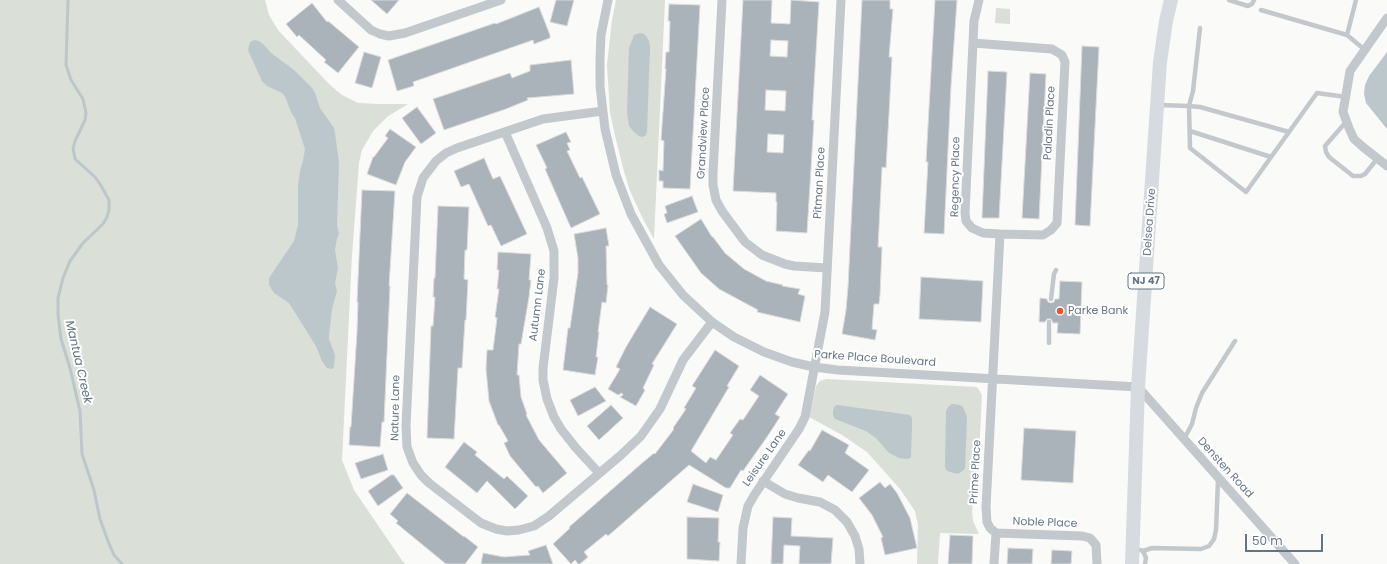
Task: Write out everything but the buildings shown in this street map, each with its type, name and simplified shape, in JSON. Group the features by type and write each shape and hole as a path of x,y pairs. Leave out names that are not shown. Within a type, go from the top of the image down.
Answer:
{"main road":[{"name":"Delsea Drive","path":"1132,564 1137,549 1138,387 1157,104 1160,62 1166,21 1171,0"}],"street":[{"path":"338,0 371,30 389,36 405,33 501,0"},
{"name":"Parke Place Boulevard","path":"608,0 602,36 600,86 608,143 616,175 627,205 641,234 659,265 677,288 712,322 734,337 764,352 792,362 814,367 838,370 1138,387"},
{"name":"Grandview Place","path":"722,0 713,173 713,185 716,200 722,211 742,238 762,255 776,262 789,265 827,268"},
{"name":"Pitman Place","path":"814,367 825,312 842,0"},
{"name":"Regency Place","path":"979,0 975,12 965,217 968,225 975,230 984,233 1000,234"},
{"path":"1387,18 1350,71 1343,112 1354,139 1387,166"},
{"name":"Paladin Place","path":"973,43 1052,49 1062,55 1065,62 1057,223 1051,230 1043,235 1000,234"},
{"name":"Nature Lane","path":"603,111 550,117 457,148 441,156 428,170 417,197 406,426 408,451 415,467 429,483 476,520 490,527 502,530 519,530 529,528 542,522 636,440 649,425 663,403 683,360 712,322"},
{"name":"Autumn Lane","path":"505,132 547,228 554,251 554,278 543,368 543,380 547,399 554,417 561,429 599,473"},
{"path":"992,378 1000,234"},
{"name":"Leisure Lane","path":"741,564 743,528 749,503 803,422 807,409 814,367"},
{"name":"Prime Place","path":"992,378 986,514 987,522 990,528 996,533"},
{"name":"Densten Road","path":"1138,387 1295,564"},
{"path":"763,481 785,494 820,502 835,510 847,522 855,536 859,550 860,564"},
{"path":"994,564 996,533"},
{"name":"Noble Place","path":"996,533 1082,536 1090,538 1096,545 1097,564"}],"lane":[{"path":"1229,0 1248,6 1252,4 1254,0"},
{"path":"1347,35 1356,0"},
{"path":"1261,10 1347,35 1365,50"},
{"path":"1200,28 1193,91 1189,106 1190,148 1246,192 1317,93 1346,97"},
{"path":"1157,104 1200,107 1289,132"},
{"path":"1346,122 1325,146 1329,158 1353,176 1361,176 1365,174 1377,159"},
{"path":"1190,131 1271,157"},
{"path":"1051,299 1054,274 1056,270"},
{"path":"1049,322 1049,343"},
{"path":"1184,439 1192,424 1202,393 1235,341"},
{"path":"1137,549 1157,547 1201,549 1209,546 1214,539 1216,530 1218,478"},
{"path":"1137,549 1146,558 1145,564"}],"shaded area":[{"path":"0,0 265,0 269,15 278,30 329,84 342,95 358,103 408,104 387,117 373,131 362,150 359,163 352,255 342,460 354,490 403,562 406,564 0,564"},
{"path":"616,0 665,0 654,239 630,191 610,112 607,65 612,20"},
{"path":"996,8 1010,9 1010,24 995,23"},
{"path":"640,33 646,36 650,47 647,132 643,137 639,136 629,126 627,112 629,48 634,35"},
{"path":"255,40 259,41 271,53 294,70 312,88 320,108 334,128 339,163 337,225 339,234 335,250 338,268 335,283 337,291 332,309 329,335 335,355 334,367 332,369 327,368 322,361 316,346 289,303 274,293 269,285 269,278 294,241 298,225 298,186 305,149 295,118 285,96 267,86 262,81 248,50 250,42"},
{"path":"1387,52 1387,129 1366,103 1364,94 1365,85 1369,76"},
{"path":"826,379 977,387 982,395 977,496 973,496 972,512 973,521 979,534 940,533 938,564 917,564 918,525 915,511 900,489 867,452 842,435 809,417 816,386 820,381"},
{"path":"952,404 963,407 967,417 965,469 958,474 946,470 945,467 946,411"},
{"path":"837,405 910,415 912,418 911,457 908,459 899,458 889,453 877,439 866,431 835,419 833,410"}],"waterway":[{"name":"Mantua Creek","path":"68,0 66,65 71,80 83,99 86,113 85,120 75,141 73,149 75,159 95,177 100,184 109,200 109,210 103,224 83,243 70,261 63,278 58,298 58,314 61,339 70,368 80,411 82,454 94,490 100,519 114,555 122,564"}],"place":[{"name":"Parke Bank","path":"1060,311"}]}
